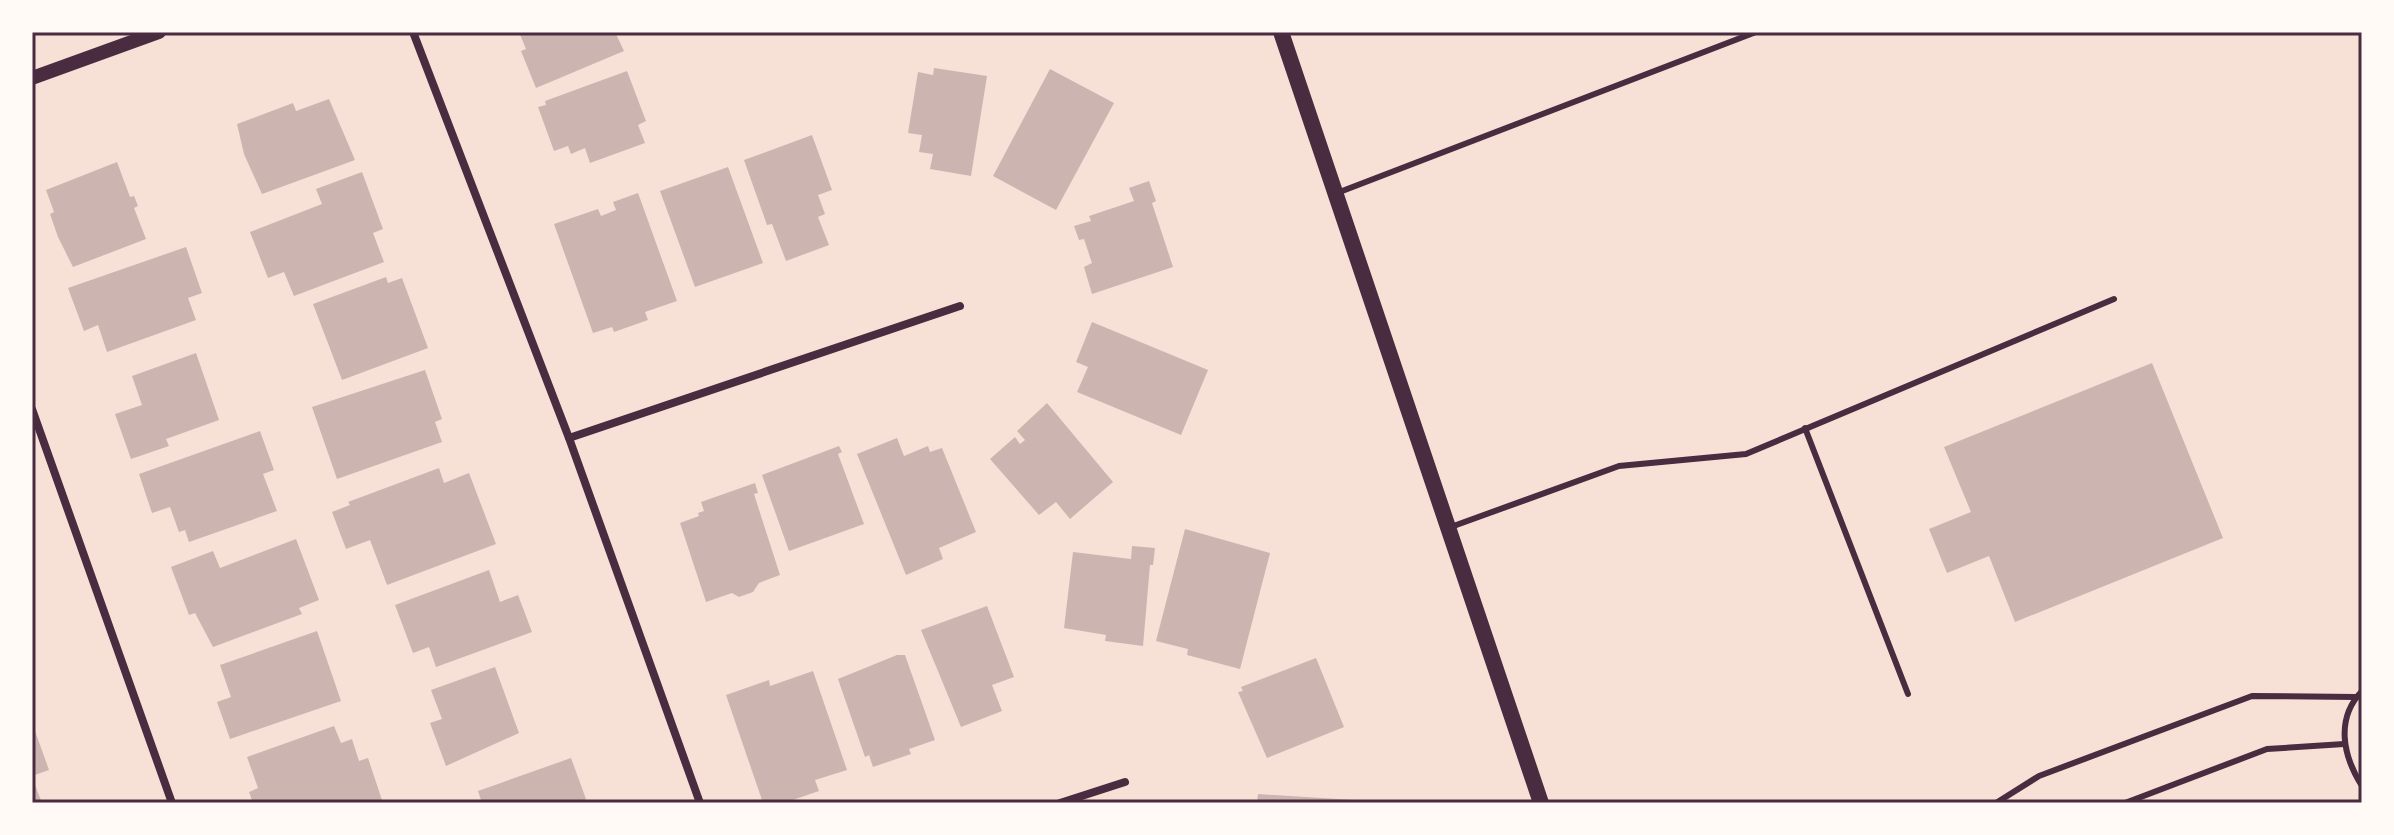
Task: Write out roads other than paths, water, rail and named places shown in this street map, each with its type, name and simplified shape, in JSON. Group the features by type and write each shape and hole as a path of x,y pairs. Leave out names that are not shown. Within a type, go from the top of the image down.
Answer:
{"main road":[{"path":"1281,32 1541,803"}],"street":[{"path":"32,78 159,32"},
{"path":"413,32 569,438 700,803"},
{"path":"569,438 960,306"},
{"path":"32,409 172,803"},
{"path":"1060,803 1125,782"}],"lane":[{"path":"1336,193 1756,32"},
{"path":"1448,528 1619,466 1746,454 2114,299"},
{"path":"1805,428 1908,694"},
{"path":"2362,691 2345,719 2344,744 2350,768 2362,786"},
{"path":"1996,803 2039,776 2252,696 2356,697"},
{"path":"2125,803 2267,749 2344,744"}]}
